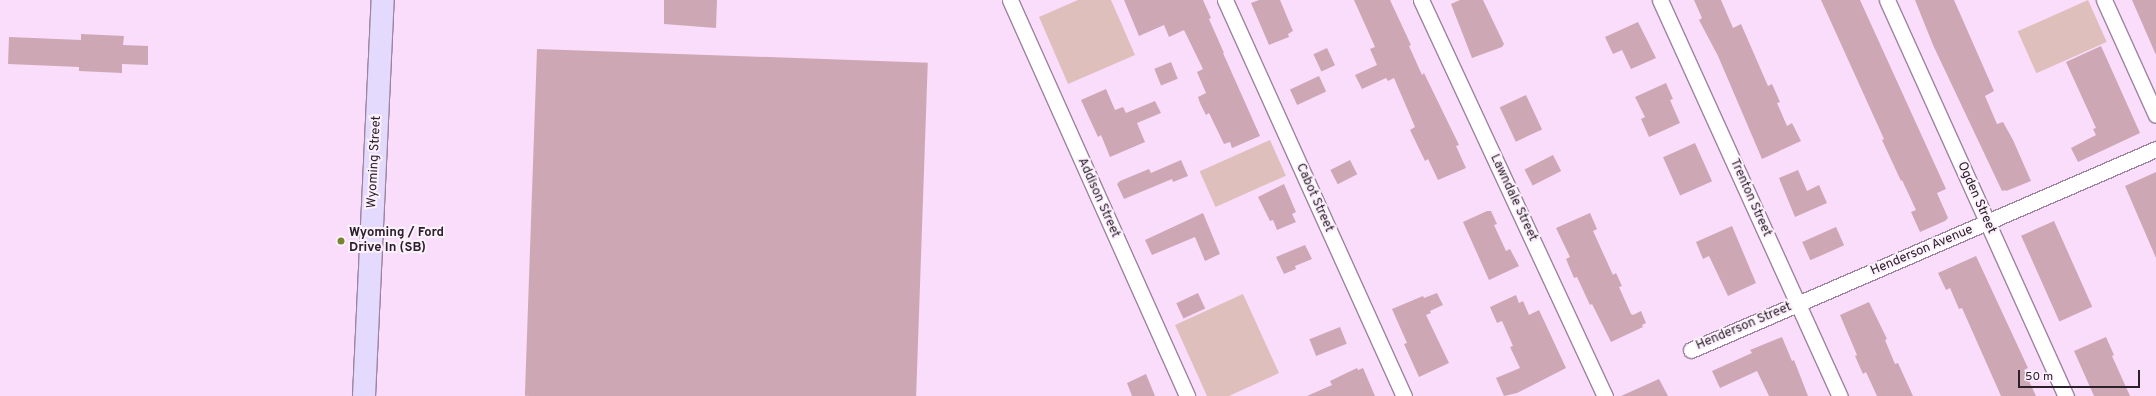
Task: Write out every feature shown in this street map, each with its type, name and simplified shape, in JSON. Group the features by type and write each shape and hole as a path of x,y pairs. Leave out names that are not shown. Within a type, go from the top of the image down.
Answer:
{"street":[{"name":"Wyoming Street","path":"364,396 383,0"},
{"name":"Addison Street","path":"1010,0 1187,396"},
{"name":"Cabot Street","path":"1225,0 1404,396"},
{"name":"Lawndale Street","path":"1421,0 1605,396"},
{"name":"Trenton Street","path":"1660,0 1840,396"},
{"name":"Ogden Street","path":"1887,0 2066,396"},
{"path":"2104,0 2156,115"},
{"name":"Henderson Avenue","path":"1798,304 2156,149"},
{"name":"Henderson Street","path":"1691,350 1798,304"}],"shaded area":[{"path":"1078,0 1111,0 1135,55 1068,84 1039,17"},
{"path":"2088,0 2107,42 2036,73 2018,31"},
{"path":"1270,140 1286,176 1216,207 1200,171"},
{"path":"1243,294 1279,373 1229,396 1207,396 1175,325"}],"building":[{"path":"664,0 717,0 716,28 664,24"},
{"path":"1124,0 1203,0 1223,53 1260,136 1232,148 1230,142 1224,144 1209,113 1206,115 1200,103 1198,97 1206,93 1197,72 1203,69 1184,30 1169,37 1164,25 1139,36"},
{"path":"1259,0 1280,0 1293,31 1288,34 1289,37 1269,45 1251,3"},
{"path":"1354,0 1390,0 1411,45 1409,46 1422,75 1424,73 1459,145 1456,146 1466,168 1438,180 1428,159 1425,161 1410,130 1415,127 1394,78 1388,81 1386,78 1362,89 1355,75 1377,65 1370,49 1375,47"},
{"path":"1460,0 1483,0 1504,44 1502,47 1472,58 1451,4"},
{"path":"1694,0 1721,0 1733,28 1741,24 1768,86 1772,84 1780,102 1777,103 1787,126 1792,123 1801,141 1762,159 1718,56 1699,20 1702,18"},
{"path":"1821,0 1860,0 1946,189 1937,193 1948,218 1945,221 1920,232 1911,212 1916,210 1882,140 1884,139"},
{"path":"1915,0 1954,0 1994,91 1985,96 1997,124 2003,122 2013,140 2031,181 2006,191 2002,191 1933,45"},
{"path":"2132,0 2156,0 2156,55"},
{"path":"1638,22 1656,58 1631,69 1622,50 1613,54 1605,37"},
{"path":"81,34 124,36 123,45 148,46 148,65 122,64 122,73 79,71 79,67 8,64 9,37 81,40"},
{"path":"2101,46 2140,133 2078,162 2071,148 2096,135 2093,129 2096,128 2066,62"},
{"path":"1327,48 1335,65 1321,72 1313,54"},
{"path":"537,49 928,63 916,396 525,396"},
{"path":"1171,62 1178,79 1161,85 1154,69"},
{"path":"1319,76 1326,91 1297,105 1290,90"},
{"path":"1666,83 1673,99 1670,100 1680,123 1649,137 1641,119 1645,117 1635,97"},
{"path":"1106,89 1115,110 1123,107 1126,113 1155,101 1161,113 1137,123 1145,142 1110,157 1101,135 1098,137 1081,100"},
{"path":"1526,95 1542,129 1516,142 1500,107"},
{"path":"1695,143 1712,181 1680,196 1663,157"},
{"path":"1553,155 1561,171 1533,186 1524,170"},
{"path":"1181,160 1188,176 1173,182 1172,179 1124,199 1117,184 1120,181 1149,169 1151,173"},
{"path":"1350,160 1357,174 1338,184 1330,170"},
{"path":"1798,170 1807,191 1819,185 1827,203 1795,217 1779,178"},
{"path":"2156,172 2156,258 2125,186"},
{"path":"1284,184 1296,212 1292,214 1296,222 1277,230 1273,220 1270,221 1258,197"},
{"path":"1487,211 1491,211 1497,224 1494,225 1506,251 1510,249 1519,266 1489,280 1463,222"},
{"path":"1203,213 1220,254 1205,261 1195,237 1152,255 1145,240"},
{"path":"1590,213 1597,229 1593,231 1613,275 1616,273 1622,286 1619,287 1631,314 1633,315 1641,311 1646,323 1642,325 1643,327 1611,342 1592,304 1590,305 1577,277 1574,278 1566,259 1570,257 1556,228"},
{"path":"2054,221 2092,307 2059,322 2021,236"},
{"path":"1732,226 1756,283 1728,296 1709,256 1703,259 1696,242"},
{"path":"1836,227 1844,245 1810,260 1802,242"},
{"path":"1305,245 1312,259 1295,266 1296,269 1284,274 1276,257"},
{"path":"1976,256 2028,368 2024,370 2036,396 2001,396 1962,308 1959,309 1950,288 1946,290 1938,273"},
{"path":"1198,293 1205,308 1183,319 1176,303"},
{"path":"1437,293 1443,305 1430,311 1431,313 1426,315 1449,363 1419,377 1404,344 1407,343 1392,309 1423,296 1424,298"},
{"path":"1516,295 1519,303 1523,301 1529,315 1539,310 1566,368 1517,393 1504,396 1496,378 1520,368 1510,347 1513,346 1502,321 1497,323 1490,307"},
{"path":"1869,302 1887,339 1885,340 1895,364 1898,363 1913,396 1877,396 1866,372 1863,374 1855,356 1857,355 1840,315"},
{"path":"1340,327 1347,344 1316,356 1309,339"},
{"path":"1782,337 1792,361 1794,360 1808,396 1769,396 1757,371 1720,388 1712,371 1752,353 1750,350"},
{"path":"2106,337 2114,355 2112,356 2130,396 2094,396 2074,351"},
{"path":"1357,368 1358,370 1363,368 1375,396 1307,396 1332,385 1330,381"},
{"path":"1146,374 1155,396 1132,396 1127,383"},
{"path":"1659,379 1668,396 1621,396"}],"place":[{"name":"Wyoming / Ford Drive In (SB)","path":"341,241"}]}
